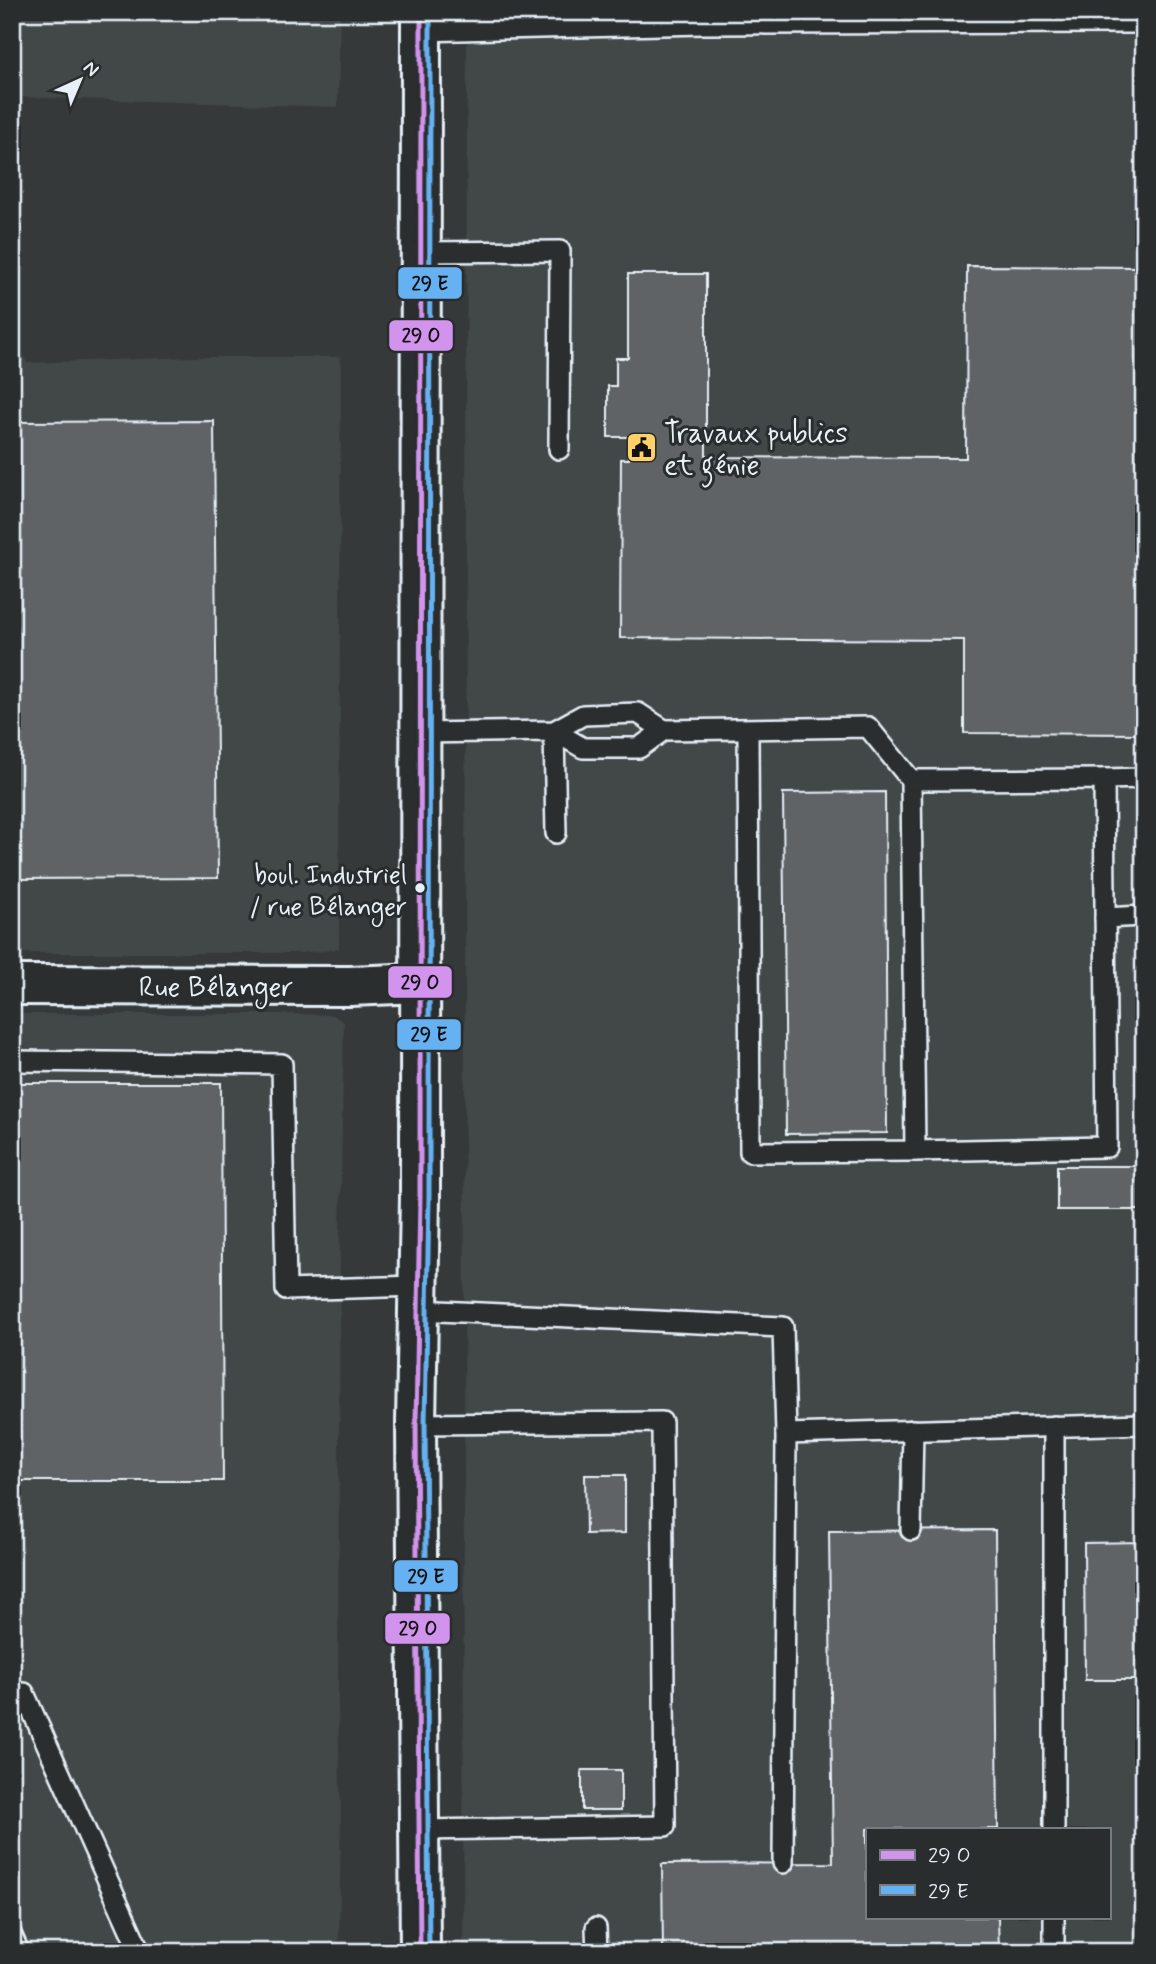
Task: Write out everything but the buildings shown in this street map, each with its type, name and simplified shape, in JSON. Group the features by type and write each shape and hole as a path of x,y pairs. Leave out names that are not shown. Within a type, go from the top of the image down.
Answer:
{"street":[{"path":"420,1952 416,1424 421,733 421,21"},
{"name":"Rue Bélanger","path":"12,985 337,986 420,983"}],"lane":[{"path":"421,21 703,24 1144,23"},
{"path":"421,252 560,251 559,449"},
{"path":"421,733 554,731 583,715 638,713 664,730 868,727 911,780 915,1151"},
{"path":"748,729 750,1152 1107,1147 1104,779"},
{"path":"554,731 583,748 639,748 664,730"},
{"path":"554,731 556,833"},
{"path":"911,780 1144,778"},
{"path":"1105,918 1142,916"},
{"path":"12,1060 282,1064 286,1290 783,1327 786,1434 783,1863"},
{"path":"416,1424 663,1422 665,1826 420,1830"},
{"path":"786,1434 1144,1424"},
{"path":"1054,1426 1054,1828"},
{"path":"911,1530 913,1430"},
{"path":"24,1693 140,1952"},
{"path":"1054,1918 1054,1952"},
{"path":"596,1928 597,1952"},
{"path":"12,1936 19,1952"}],"shaded area":[{"path":"12,12 340,12 338,107 12,97"},
{"path":"467,12 1144,12 1144,1952 463,1952"},
{"path":"12,333 27,363 188,357 341,357 339,948 296,953 12,953"},
{"path":"12,1014 298,1014 333,1015 344,1022 340,1241 339,1952 12,1952"}],"transit line":[{"path":"420,1952 416,1424 420,1197 421,12"},
{"path":"429,1952 425,1424 429,1197 430,12"}],"place":[{"name":"Travaux publics et génie","path":"641,448"},
{"name":"boul. Industriel / rue Bélanger","path":"420,888"}]}
